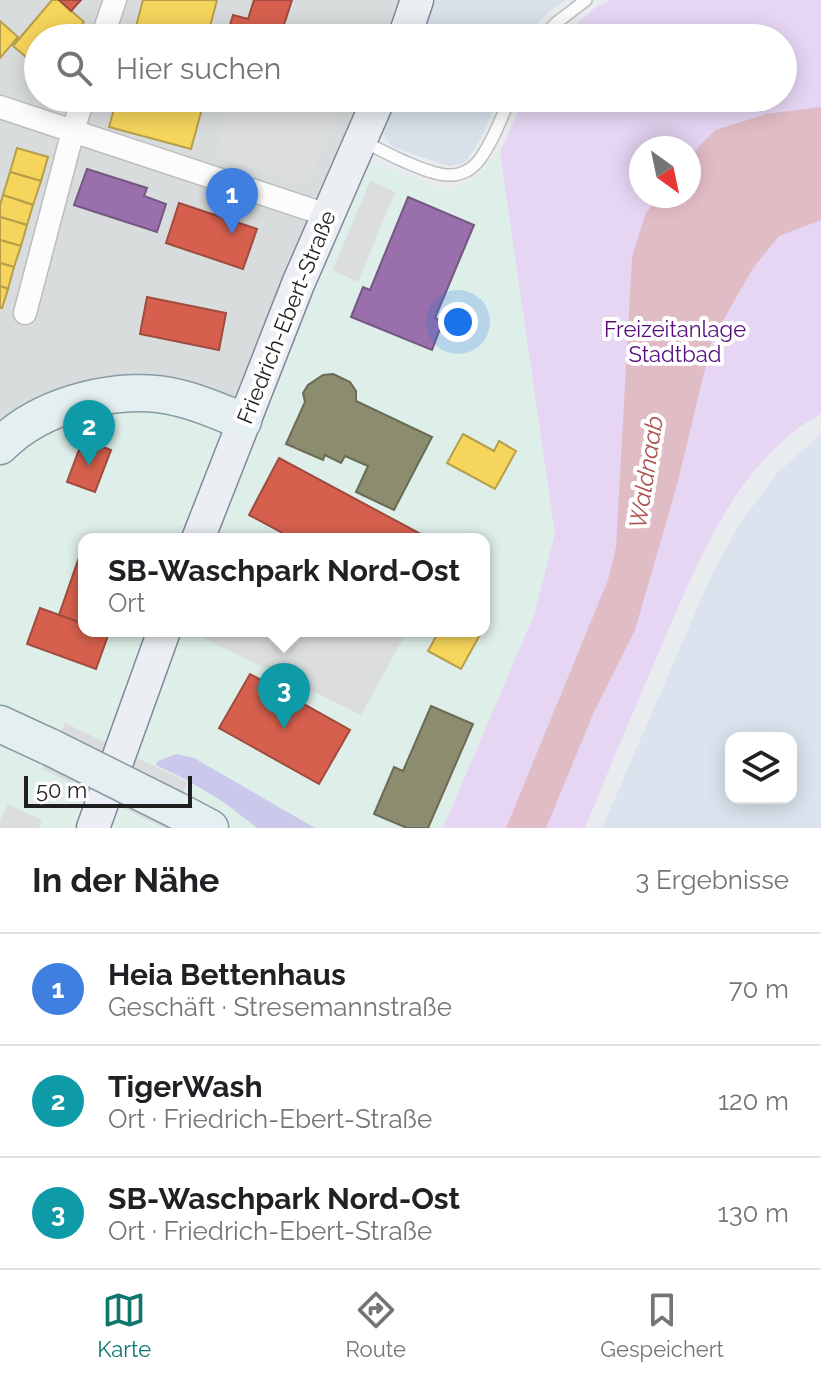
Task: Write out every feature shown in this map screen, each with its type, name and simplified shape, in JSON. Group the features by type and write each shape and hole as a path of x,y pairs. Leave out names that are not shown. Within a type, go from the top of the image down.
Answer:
{"main road":[{"path":"0,446 37,418 76,403 136,392 179,397 243,421"},
{"path":"0,724 210,828"}],"street":[{"path":"107,24 115,0"},
{"path":"409,24 417,0"},
{"path":"0,107 327,215"},
{"path":"25,313 79,112"},
{"name":"Friedrich-Ebert-Straße","path":"200,533 327,215 373,112"},
{"path":"93,828 162,637"}],"lane":[{"path":"555,24 586,0"},
{"path":"361,140 429,172 446,176 464,174 478,162 504,112"}],"shaded area":[{"path":"0,0 434,0 425,24 24,24 24,112 384,112 262,411 139,374 75,386 8,415 0,423"},
{"path":"434,0 566,0 537,24 425,24"},
{"path":"227,112 338,112 309,182 298,184 214,157"},
{"path":"384,112 492,112 481,139 465,163 449,166 392,147 377,126"},
{"path":"500,152 555,533 534,615 443,828 0,828 0,466 39,432 75,417 139,404 250,440 361,158 448,191 475,178"},
{"path":"370,181 395,192 358,282 333,270"},
{"path":"821,435 821,828 602,828 709,581 739,525 778,472"},
{"path":"201,637 404,637 361,715"},
{"path":"176,754 194,758 315,828 257,828 225,803 156,765 158,761"},
{"path":"8,804 42,820 39,828 0,828 0,820"}],"green space":[{"name":"Freizeitanlage Stadtbad","path":"611,0 821,0 821,414 791,434 766,458 723,516 689,582 585,828 443,828 534,615 555,534 500,152 518,112 797,112 797,24 577,24 596,7"}],"water":[{"name":"Waldnaab","path":"821,107 821,220 779,236 753,268 712,340 677,485 635,630 594,712 546,828 506,828 608,580 616,548 632,257 645,215 650,208 701,208 701,145 715,130 766,114"}],"pier":[{"path":"65,723 187,782 169,828 42,769"}],"building: Wohnen":[{"path":"52,0 59,0 84,22 82,24 32,24"},
{"path":"143,0 217,0 211,24 137,24"},
{"path":"0,21 18,37 0,58"},
{"path":"24,33 24,55 13,46"},
{"path":"113,112 201,112 191,149 109,127"},
{"path":"17,148 48,157 41,181 10,172"},
{"path":"10,172 41,181 33,205 3,195"},
{"path":"3,195 33,205 27,225 0,217"},
{"path":"0,217 27,225 21,246 0,240"},
{"path":"0,240 21,246 14,267 0,263"},
{"path":"0,263 14,267 8,289 0,286"},
{"path":"0,286 8,289 2,308 0,308"},
{"path":"463,434 494,451 499,441 516,451 495,489 447,463"},
{"path":"436,637 479,637 461,669 428,651"}],"building: Handel":[{"path":"59,0 81,0 71,11"},
{"path":"254,0 292,0 284,24 230,24 233,15 248,19"},
{"path":"179,203 257,229 243,269 166,243"},
{"path":"147,297 226,313 219,350 140,334"},
{"path":"83,439 111,450 95,492 67,482"},
{"path":"279,458 419,533 281,533 249,515"},
{"path":"78,560 78,622 59,615"},
{"path":"40,608 78,622 78,637 108,637 96,669 27,644"},
{"path":"250,674 350,730 319,784 219,728"}],"building: Büros":[{"path":"87,169 147,188 144,196 166,204 157,232 74,205"},
{"path":"408,197 474,225 435,318 443,321 432,350 351,317 363,287 370,290"}],"building: Industrie":[{"path":"333,374 350,382 356,391 356,401 432,437 394,510 356,492 368,466 345,456 341,463 325,455 323,460 286,444 305,402 303,393 308,385 323,375"},
{"path":"431,706 473,724 428,828 407,828 374,814 394,767 403,771"}],"place":[{"name":"Heia Bettenhaus","path":"232,234"},
{"name":"TigerWash","path":"89,466"},
{"name":"SB-Waschpark Nord-Ost","path":"284,729"}]}
